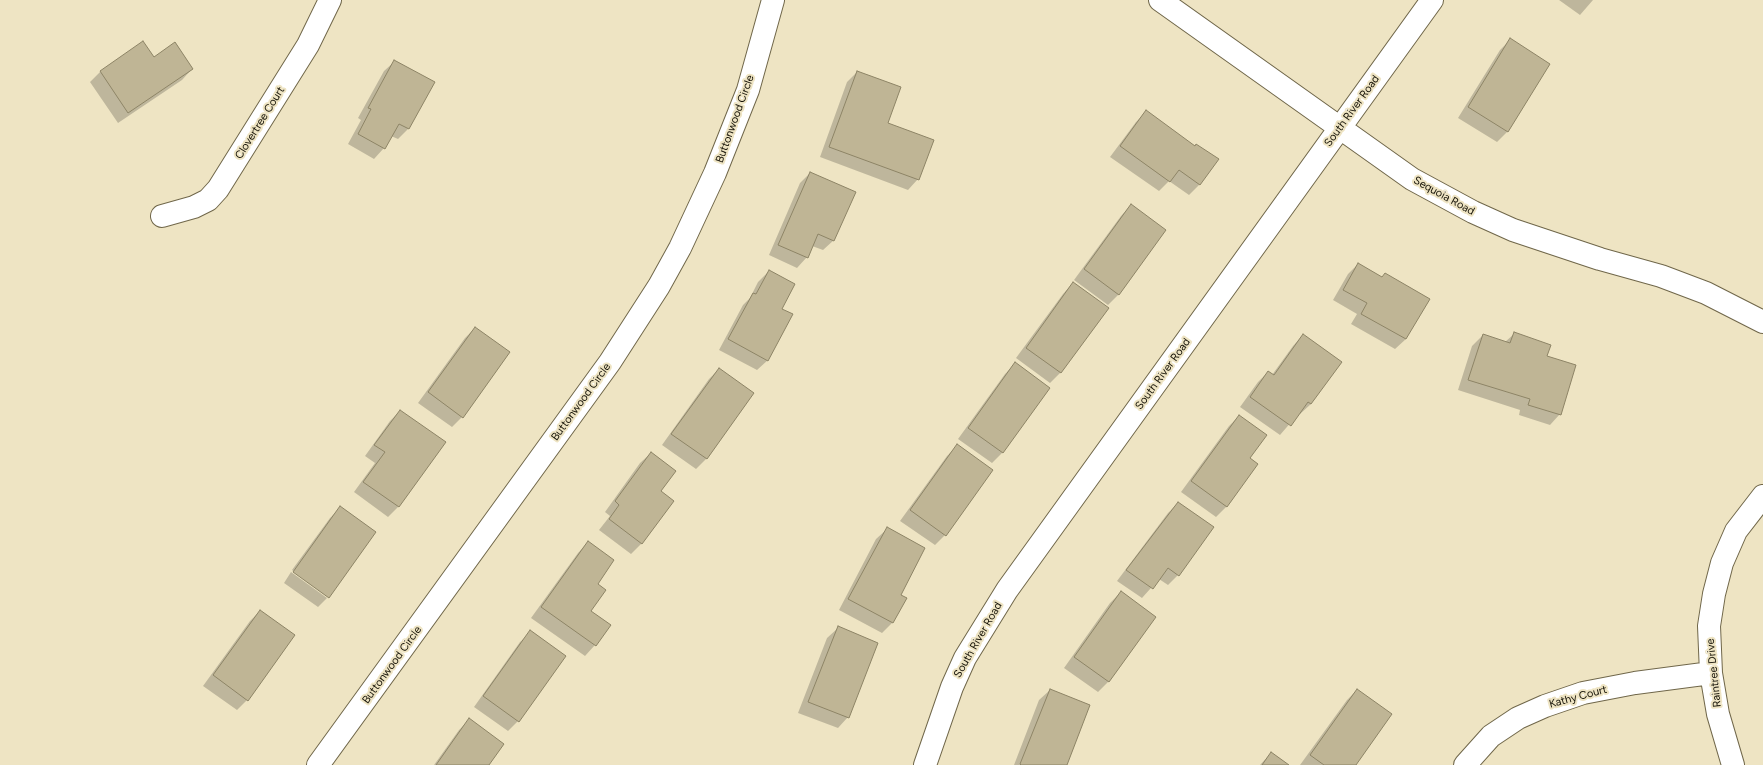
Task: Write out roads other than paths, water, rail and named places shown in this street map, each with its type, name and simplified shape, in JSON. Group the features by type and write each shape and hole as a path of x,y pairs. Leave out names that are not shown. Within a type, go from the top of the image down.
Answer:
{"street":[{"name":"Clovertree Court","path":"162,216 194,207 208,200 218,189 308,45 330,0"},
{"name":"Buttonwood Circle","path":"318,765 610,362 658,286 680,248 715,173 748,90 773,0"},
{"name":"Sequoia Road","path":"1160,0 1412,179 1473,212 1520,232 1600,259 1674,281 1706,293 1763,322"},
{"name":"South River Road","path":"925,765 952,687 965,658 1007,590 1432,0"},
{"name":"Raintree Drive","path":"1733,765 1718,714 1711,673 1709,626 1714,594 1722,563 1736,531 1763,496"},
{"name":"Kathy Court","path":"1465,765 1491,736 1518,718 1545,706 1583,693 1635,683 1711,673"}]}
